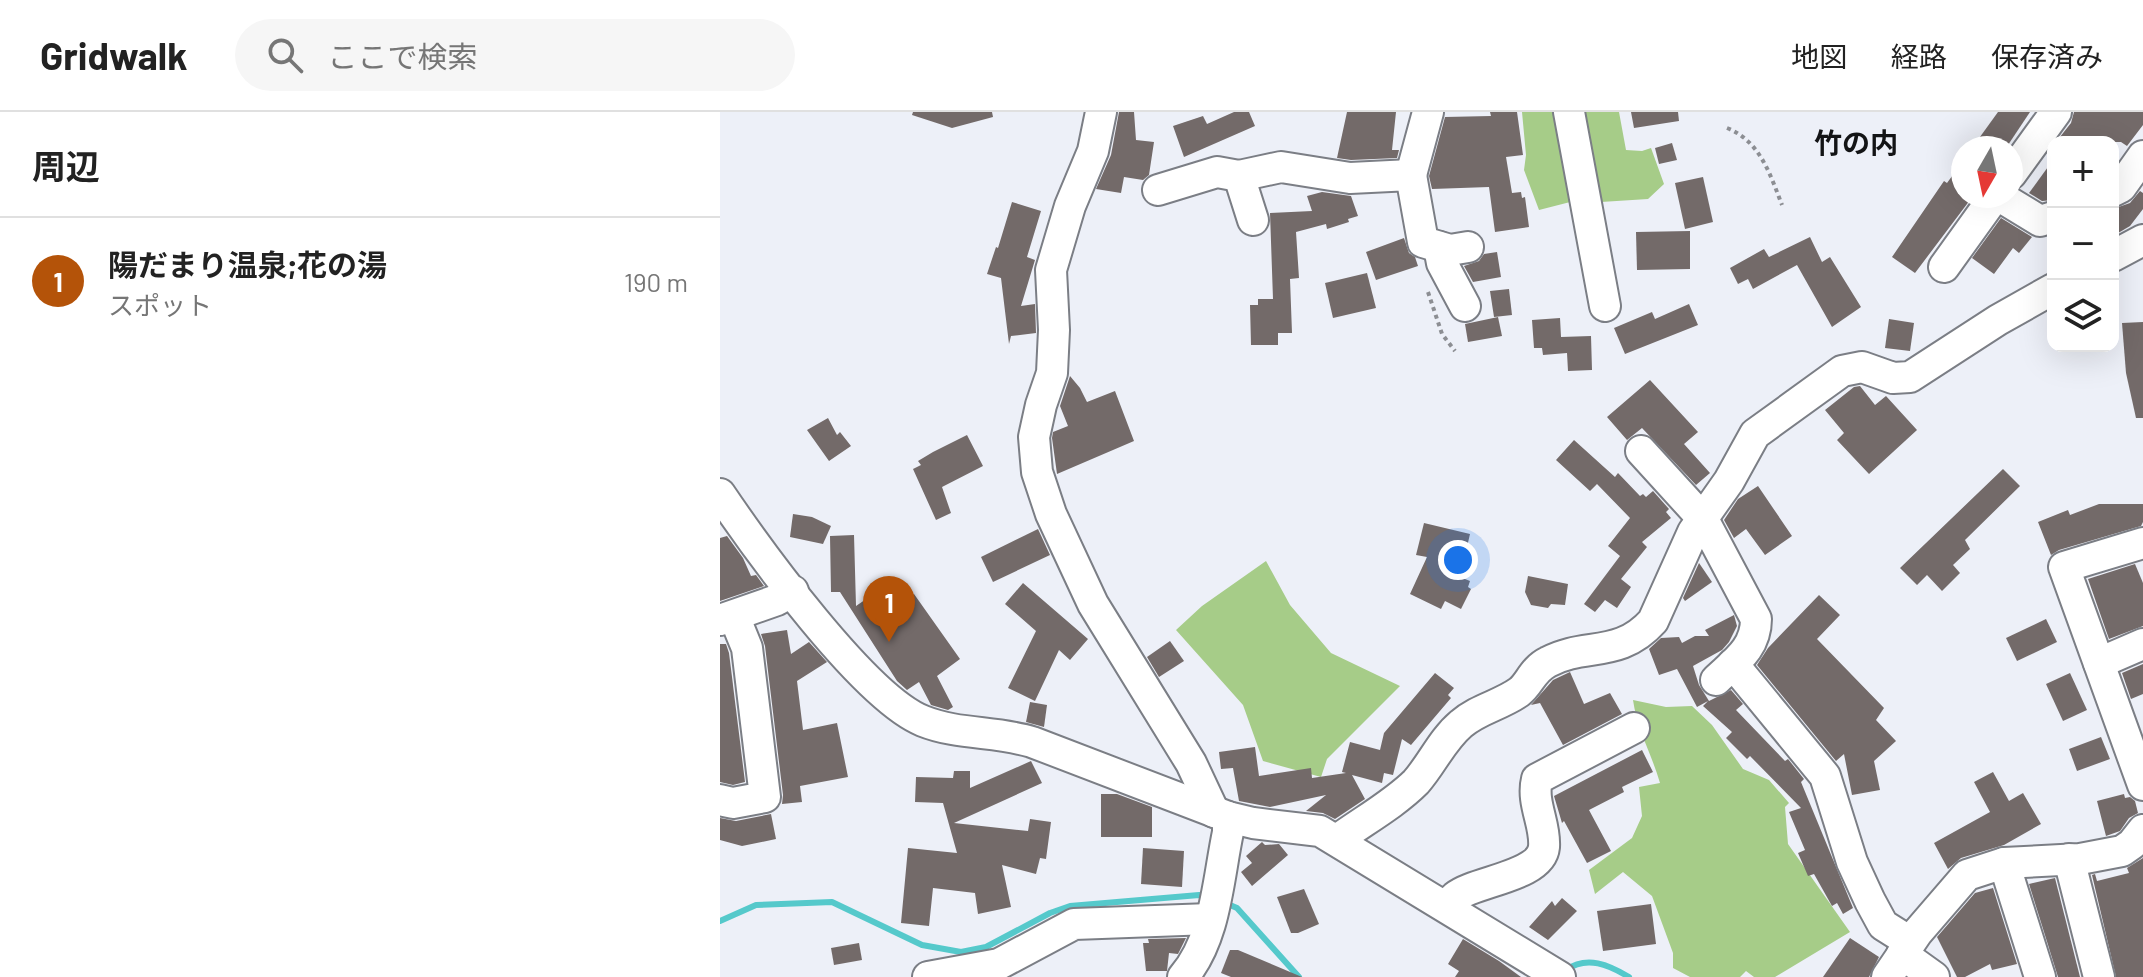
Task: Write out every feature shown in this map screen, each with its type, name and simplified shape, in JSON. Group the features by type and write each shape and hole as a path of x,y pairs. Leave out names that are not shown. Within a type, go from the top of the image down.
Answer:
{"street":[{"path":"1101,112 1093,151 1070,206 1051,270 1054,330 1052,373 1034,437 1037,472 1051,514 1093,604 1191,763 1228,832 1210,919 1196,959 1183,977"},
{"path":"1428,112 1411,175 1423,242 1453,247 1442,263 1465,306"},
{"path":"1569,112 1605,306"},
{"path":"2023,157 2056,112"},
{"path":"2119,188 2143,156"},
{"path":"1158,190 1217,172 1239,176 1281,167 1350,178 1411,175"},
{"path":"1239,176 1253,220"},
{"path":"1944,267 1988,208"},
{"path":"2018,208 2040,221 2047,219"},
{"path":"2119,253 2143,240"},
{"path":"1337,840 1415,783 1461,724 1485,708 1515,695 1539,667 1557,658 1631,641 1645,630 1653,621 1690,539 1729,481 1755,434 1842,371 1862,367 1893,378 1910,377 2047,292"},
{"path":"1641,451 1703,519 1756,619 1756,633 1747,651 1725,672 1825,776 1852,862 1900,958 1934,977"},
{"path":"720,494 793,591 869,679 906,713 935,726 1005,734 1032,742 1221,815 1253,823 1312,828 1337,840 1560,977"},
{"path":"2142,543 2064,567 2143,785"},
{"path":"720,800 733,803 765,797 747,648 727,618 793,591"},
{"path":"2099,663 2143,644"},
{"path":"1447,907 1456,896 1524,870 1540,859 1544,847 1534,790 1537,779 1634,728"},
{"path":"1900,958 1967,875 2004,863 2069,859 2122,851 2143,830"},
{"path":"2069,859 2099,977"},
{"path":"2004,863 2040,977"},
{"path":"928,977 999,964 1074,924 1210,919"}],"path":[{"path":"1727,128 1740,133 1753,145 1767,165 1782,205"}],"green space":[{"path":"1522,112 1564,112 1578,200 1539,210 1524,170 1526,155"},
{"path":"1579,112 1619,112 1626,150 1651,148 1664,184 1648,199 1601,202"},
{"path":"1266,561 1290,605 1331,653 1400,686 1327,759 1321,777 1263,761 1243,705 1176,630 1202,606"},
{"path":"1633,700 1666,707 1692,706 1712,725 1743,769 1769,780 1789,803 1785,807 1788,844 1850,932 1775,977 1754,977 1746,971 1740,977 1690,977 1673,968 1673,953 1652,896 1623,872 1595,894 1589,870 1632,838 1642,816 1639,787 1660,783"}],"building":[{"path":"913,112 992,112 993,117 952,128 912,115"},
{"path":"1119,112 1134,112 1136,140 1154,142 1149,175 1143,180 1124,177 1121,193 1096,189 1111,155"},
{"path":"1234,112 1249,112 1255,126 1184,157 1173,126 1203,116 1207,124"},
{"path":"1347,112 1396,112 1392,150 1399,150 1397,158 1337,158"},
{"path":"1490,112 1517,112 1523,155 1506,157 1512,193 1521,192 1522,198 1525,197 1529,227 1495,232 1489,187 1432,189 1429,176 1445,117 1491,116"},
{"path":"1631,112 1678,112 1679,121 1634,128"},
{"path":"1998,112 2030,112 2014,136 1981,136"},
{"path":"2074,112 2143,112 2143,125 2127,146 2119,142 2119,136 2061,136 2071,123"},
{"path":"1672,143 1677,160 1659,164 1655,148"},
{"path":"2047,168 2047,201 2029,193"},
{"path":"1703,177 1713,222 1685,229 1675,183"},
{"path":"1951,178 1951,208 1964,208 1915,273 1892,257 1944,181 1947,183"},
{"path":"2140,191 2143,193 2143,209 2130,226 2119,232 2119,207 2130,203"},
{"path":"1322,192 1351,196 1358,216 1327,229 1326,224 1296,232 1299,278 1290,279 1292,333 1278,333 1278,345 1251,345 1250,305 1258,305 1258,299 1273,299 1270,213 1312,211 1307,196"},
{"path":"1012,202 1041,211 1027,257 1035,260 1021,306 1035,304 1036,333 1011,336 1009,344 1001,278 987,274"},
{"path":"2001,218 2032,237 2019,253 2013,248 1994,274 1972,258"},
{"path":"1690,231 1690,269 1637,270 1636,232"},
{"path":"1810,237 1822,262 1830,257 1861,307 1832,327 1797,265 1753,289 1748,279 1738,284 1730,268 1764,249 1769,257"},
{"path":"1404,238 1418,266 1376,280 1366,252"},
{"path":"1497,252 1501,277 1473,282 1464,266 1479,261 1484,254"},
{"path":"1367,273 1376,308 1333,318 1325,283"},
{"path":"1509,289 1512,315 1494,317 1490,291"},
{"path":"1689,304 1698,325 1625,354 1614,328 1652,312 1655,319"},
{"path":"1498,317 1502,336 1468,342 1465,324"},
{"path":"1560,318 1561,337 1591,336 1592,370 1568,371 1567,353 1543,355 1542,348 1534,348 1532,320"},
{"path":"1889,319 1914,323 1910,351 1885,348"},
{"path":"2143,322 2143,418 2136,418 2126,373 2122,323"},
{"path":"1070,376 1087,402 1115,391 1134,441 1057,474 1052,438 1053,432 1068,426 1060,406"},
{"path":"1650,380 1698,432 1684,444 1710,473 1696,485 1642,428 1627,440 1607,417"},
{"path":"1860,386 1875,405 1886,396 1917,430 1869,474 1837,440 1844,433 1825,410 1854,387"},
{"path":"828,418 837,435 840,432 851,446 829,461 807,430"},
{"path":"967,435 983,466 942,487 951,513 936,520 913,469 921,465 918,461"},
{"path":"1574,440 1615,477 1618,473 1640,496 1643,494 1646,497 1653,491 1669,509 1666,512 1671,518 1642,542 1647,547 1621,579 1631,587 1617,608 1605,600 1595,612 1584,604 1620,556 1608,546 1630,518 1597,484 1590,491 1556,460"},
{"path":"2003,469 2020,486 1965,540 1970,549 1953,565 1960,573 1942,591 1927,575 1917,585 1900,568"},
{"path":"1758,486 1792,536 1765,555 1746,529 1734,538 1724,520 1738,499"},
{"path":"2099,504 2143,504 2143,522 2141,526 2051,555 2038,522 2068,510 2070,515"},
{"path":"793,514 812,517 831,526 823,544 790,537"},
{"path":"1424,523 1470,534 1460,577 1470,581 1468,587 1471,589 1461,609 1445,601 1441,609 1410,594 1427,557 1416,555"},
{"path":"1038,529 1050,555 993,582 981,557"},
{"path":"854,535 856,606 875,593 888,612 914,594 960,659 937,676 953,707 948,710 931,705 919,682 907,690 897,681 840,592 831,592 830,536"},
{"path":"727,536 743,558 751,576 756,575 764,586 720,601 720,538"},
{"path":"1699,563 1712,582 1685,601 1683,598"},
{"path":"2135,564 2143,583 2143,626 2109,639 2088,579"},
{"path":"1528,576 1568,584 1565,605 1551,604 1548,608 1531,605 1525,592"},
{"path":"1023,583 1088,639 1070,660 1059,650 1035,701 1008,688 1036,631 1005,604"},
{"path":"1819,595 1840,615 1817,639 1884,708 1876,720 1896,741 1874,761 1880,790 1852,795 1844,754 1836,761 1757,665 1768,648"},
{"path":"1734,615 1737,626 1729,642 1722,650 1693,666 1699,685 1709,701 1731,690 1743,704 1736,710 1785,761 1788,759 1804,779 1801,782 1853,908 1843,914 1837,903 1832,906 1814,874 1808,876 1798,853 1805,850 1789,812 1801,808 1750,756 1747,759 1726,738 1732,732 1703,706 1708,701 1697,707 1677,669 1659,675 1649,649 1661,638 1679,637 1682,643 1695,636 1709,636 1705,630"},
{"path":"2046,619 2057,642 2017,661 2006,638"},
{"path":"787,630 791,654 809,642 827,662 797,681 803,730 837,723 848,777 800,786 802,802 782,804 765,646 761,634"},
{"path":"1170,641 1184,661 1159,677 1147,657"},
{"path":"720,644 726,644 729,653 745,782 733,785 720,782"},
{"path":"2143,664 2143,694 2131,699 2122,673"},
{"path":"1570,672 1584,704 1610,693 1622,714 1563,745 1540,703 1531,705 1553,680"},
{"path":"1435,673 1454,688 1448,695 1451,698 1411,745 1402,739 1393,775 1384,773 1382,783 1352,775 1365,799 1335,819 1323,813 1306,811 1326,795 1270,807 1239,801 1233,768 1221,769 1219,752 1255,747 1259,776 1311,768 1312,778 1346,773 1342,772 1350,742 1380,750 1384,733"},
{"path":"2070,673 2087,710 2063,721 2046,684"},
{"path":"1030,702 1047,705 1044,727 1026,722"},
{"path":"2101,737 2110,759 2077,771 2069,749"},
{"path":"1642,750 1653,772 1622,787 1624,792 1589,810 1611,851 1587,863 1564,821 1562,823 1554,796"},
{"path":"1031,761 1042,783 954,823 1028,831 1030,819 1051,822 1046,859 1040,858 1036,874 1002,865 1011,907 978,914 975,893 933,888 929,926 901,923 908,848 957,853 943,803 915,802 916,777 953,778 954,771 970,771 970,788"},
{"path":"1993,772 2009,801 2023,793 2041,824 2004,845 1961,858 1948,869 1934,843 1990,812 1974,782"},
{"path":"1101,794 1117,794 1152,807 1152,837 1101,837"},
{"path":"2124,794 2125,798 2135,801 2138,813 2129,818 2120,831 2106,836 2097,801"},
{"path":"771,814 776,839 742,846 720,840 720,818 736,821"},
{"path":"1262,842 1265,845 1279,844 1288,855 1252,886 1241,872 1252,863 1246,856"},
{"path":"1143,848 1184,851 1182,887 1141,884"},
{"path":"2143,858 2143,977 2116,977 2092,875 2095,874 2097,881 2129,873 2127,868"},
{"path":"2055,878 2080,977 2058,977 2029,884"},
{"path":"1993,888 2017,964 1992,970 1990,964 1965,977 1957,977 1937,937 1975,893"},
{"path":"1304,889 1319,924 1291,933 1277,897"},
{"path":"1562,898 1577,911 1548,940 1529,927 1552,901 1555,906"},
{"path":"1651,904 1656,944 1603,951 1597,911"},
{"path":"1186,938 1178,954 1169,953 1167,971 1146,971 1143,943 1149,943 1148,939"},
{"path":"1850,938 1879,957 1869,977 1823,977"},
{"path":"1463,939 1521,977 1455,977 1459,971 1448,964"},
{"path":"859,943 862,960 834,965 831,948"},
{"path":"1230,950 1238,950 1302,977 1231,977 1221,973"}],"waterway":[{"path":"720,921 756,905 832,902 922,945 961,952 986,947 1050,913 1070,906 1209,896"},
{"path":"1223,902 1237,908 1299,977"},
{"path":"1566,970 1590,962 1629,977"}],"place":[{"name":"陽だまり温泉;花の湯","path":"889,642"}],"district":[{"name":"竹の内","path":"1856,143"}]}
